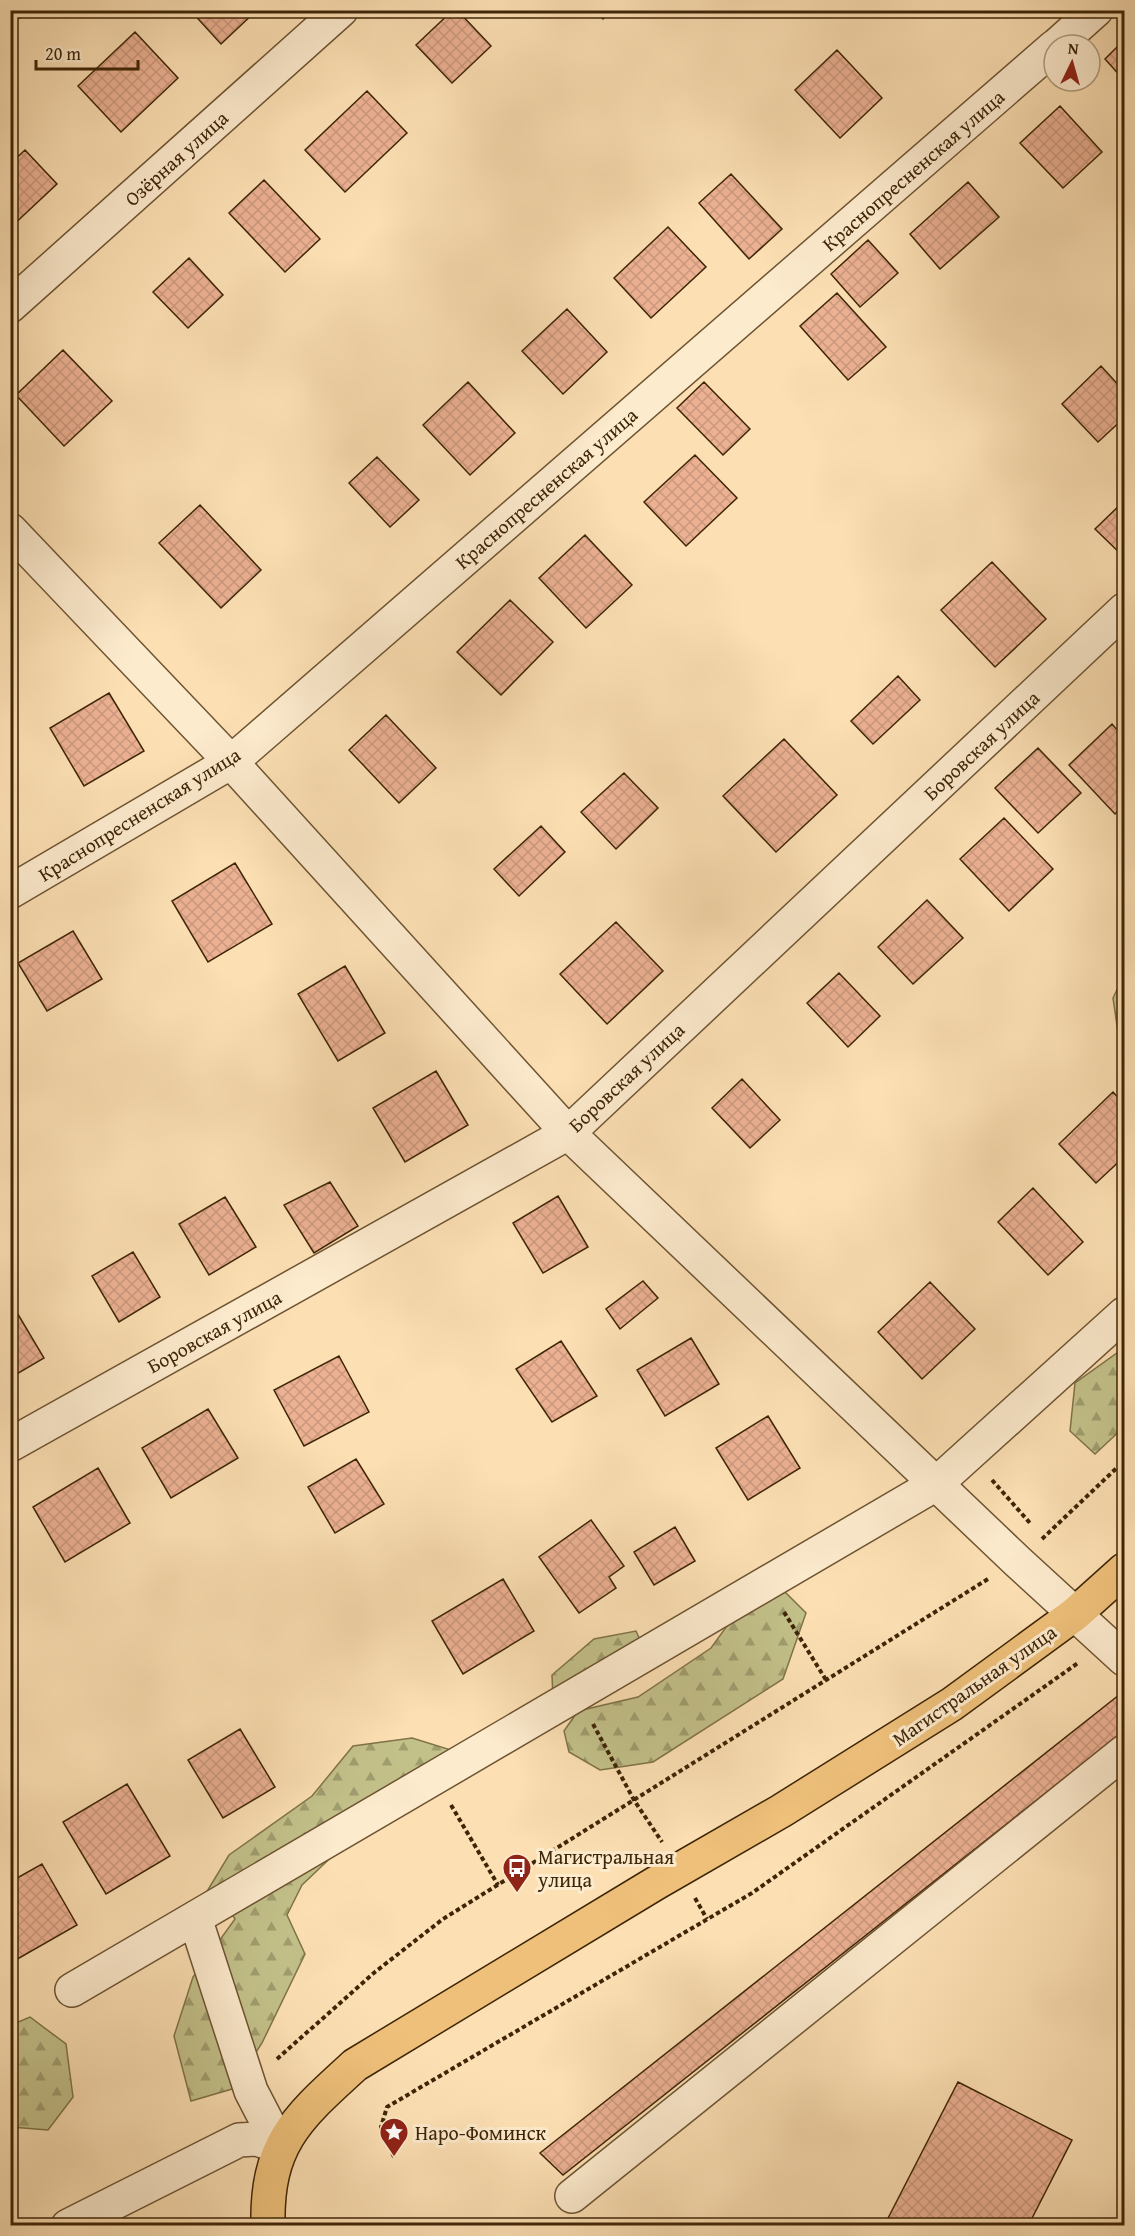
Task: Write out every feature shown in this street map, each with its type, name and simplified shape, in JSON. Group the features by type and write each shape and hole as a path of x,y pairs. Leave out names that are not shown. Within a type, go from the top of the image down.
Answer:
{"main road":[{"name":"Магистральная улица","path":"268,2226 271,2177 286,2135 316,2101 355,2065 875,1753 951,1704 1075,1614 1125,1570"}],"street":[{"name":"Озёрная улица","path":"10,306 340,10"},
{"name":"Краснопресненская улица","path":"1070,33 1096,10"},
{"name":"Краснопресненская улица","path":"10,892 231,762 1042,57"},
{"path":"10,530 231,762 568,1133 1017,1562 1116,1651"},
{"name":"Боровская улица","path":"10,1445 568,1133 1125,610"},
{"path":"72,1990 936,1484 1125,1314"},
{"path":"572,2196 1125,1752"},
{"path":"195,1918 251,2091 280,2147"},
{"path":"68,2226 239,2140 257,2139 280,2147"}],"path":[{"path":"969,1454 1043,1537"},
{"path":"251,2091 276,2059 375,1972 442,1919 1017,1562 1125,1461"},
{"path":"766,1583 826,1680"},
{"path":"394,2157 381,2127 387,2107 752,1893 1116,1651"},
{"path":"577,1694 634,1800 663,1843"},
{"path":"435,1778 498,1885"},
{"path":"690,1889 707,1919"}],"green space":[{"path":"1124,975 1124,1063 1113,998"},
{"path":"1124,1348 1124,1427 1095,1454 1070,1431 1075,1383"},
{"path":"779,1586 806,1613 783,1679 653,1762 600,1770 569,1752 564,1731 578,1711 638,1697 711,1648 740,1608"},
{"path":"636,1631 644,1649 553,1700 552,1675 594,1639"},
{"path":"412,1738 451,1750 302,1885 287,1915 305,1954 262,2043 232,2089 191,2101 174,2036 193,1977 235,1919 227,1906 206,1893 229,1855 312,1796 353,1746"},
{"path":"30,2017 66,2044 73,2097 48,2130 11,2127 11,2025"}],"building":[{"path":"14,10 27,10 20,18"},
{"path":"190,10 257,10 221,44"},
{"path":"453,10 457,10 491,46 452,83 416,45"},
{"path":"594,10 612,10 603,19"},
{"path":"135,32 178,78 121,132 78,86"},
{"path":"1124,40 1124,80 1105,59"},
{"path":"837,50 882,98 840,138 795,90"},
{"path":"367,91 407,133 345,192 305,150"},
{"path":"1060,106 1102,152 1063,188 1020,143"},
{"path":"25,150 57,184 10,228 10,164"},
{"path":"731,174 782,229 749,259 699,203"},
{"path":"264,180 320,239 285,272 229,213"},
{"path":"968,182 999,217 940,269 910,234"},
{"path":"668,227 706,267 651,318 614,278"},
{"path":"868,240 898,273 860,307 831,274"},
{"path":"189,258 223,295 188,328 153,292"},
{"path":"837,293 886,347 848,380 800,326"},
{"path":"567,309 607,352 563,394 522,351"},
{"path":"63,350 112,401 64,446 16,395"},
{"path":"1101,366 1124,391 1124,418 1098,442 1062,404"},
{"path":"468,382 515,433 470,475 423,425"},
{"path":"704,382 750,429 723,455 677,408"},
{"path":"695,455 737,498 686,546 644,502"},
{"path":"377,457 419,500 390,527 349,483"},
{"path":"1124,501 1124,557 1095,529"},
{"path":"200,505 261,570 221,608 159,543"},
{"path":"585,535 632,585 586,628 539,578"},
{"path":"992,562 1046,619 995,667 941,610"},
{"path":"510,600 553,642 501,695 457,652"},
{"path":"898,676 920,700 873,744 851,721"},
{"path":"109,693 144,751 84,786 50,728"},
{"path":"386,715 436,768 399,803 349,750"},
{"path":"1112,724 1124,738 1124,805 1115,814 1069,765"},
{"path":"784,739 837,795 776,852 723,796"},
{"path":"1038,748 1081,793 1038,833 995,788"},
{"path":"624,773 658,808 616,849 581,812"},
{"path":"1004,818 1053,869 1009,911 960,859"},
{"path":"541,826 565,852 519,896 494,869"},
{"path":"235,863 272,924 208,962 172,901"},
{"path":"927,900 963,938 913,984 878,947"},
{"path":"616,922 663,971 607,1024 560,974"},
{"path":"73,931 102,979 47,1011 18,963"},
{"path":"345,966 385,1033 338,1061 298,994"},
{"path":"839,973 880,1016 848,1047 807,1003"},
{"path":"436,1071 468,1125 405,1162 373,1108"},
{"path":"742,1079 780,1120 750,1148 712,1108"},
{"path":"1113,1092 1124,1104 1124,1157 1096,1183 1059,1144"},
{"path":"330,1182 358,1226 314,1253 284,1205"},
{"path":"1033,1188 1083,1242 1048,1275 998,1222"},
{"path":"558,1196 588,1247 543,1273 513,1223"},
{"path":"225,1197 256,1247 209,1275 179,1224"},
{"path":"133,1252 160,1297 119,1322 92,1276"},
{"path":"643,1281 658,1298 620,1329 606,1309"},
{"path":"930,1282 975,1329 922,1379 878,1332"},
{"path":"13,1306 44,1358 10,1378 10,1307"},
{"path":"691,1338 719,1384 665,1416 637,1370"},
{"path":"561,1341 597,1396 552,1422 516,1369"},
{"path":"339,1356 369,1412 304,1446 274,1390"},
{"path":"208,1409 238,1458 171,1498 142,1448"},
{"path":"768,1416 800,1468 748,1500 716,1448"},
{"path":"356,1459 384,1504 335,1533 308,1487"},
{"path":"98,1468 130,1523 65,1562 33,1507"},
{"path":"591,1520 624,1566 609,1577 616,1588 579,1613 539,1557"},
{"path":"675,1527 695,1561 654,1585 634,1552"},
{"path":"503,1579 534,1631 463,1674 432,1621"},
{"path":"1124,1691 1124,1731 563,2175 540,2153"},
{"path":"240,1729 275,1787 223,1818 188,1760"},
{"path":"127,1784 170,1856 106,1894 63,1822"},
{"path":"42,1864 77,1925 14,1961 10,1955 10,1882"},
{"path":"958,2082 1072,2140 1028,2226 884,2226"}],"place":[{"name":"Магистральная улица","path":"517,1894"},
{"name":"Наро-Фоминск","path":"394,2158"}]}
